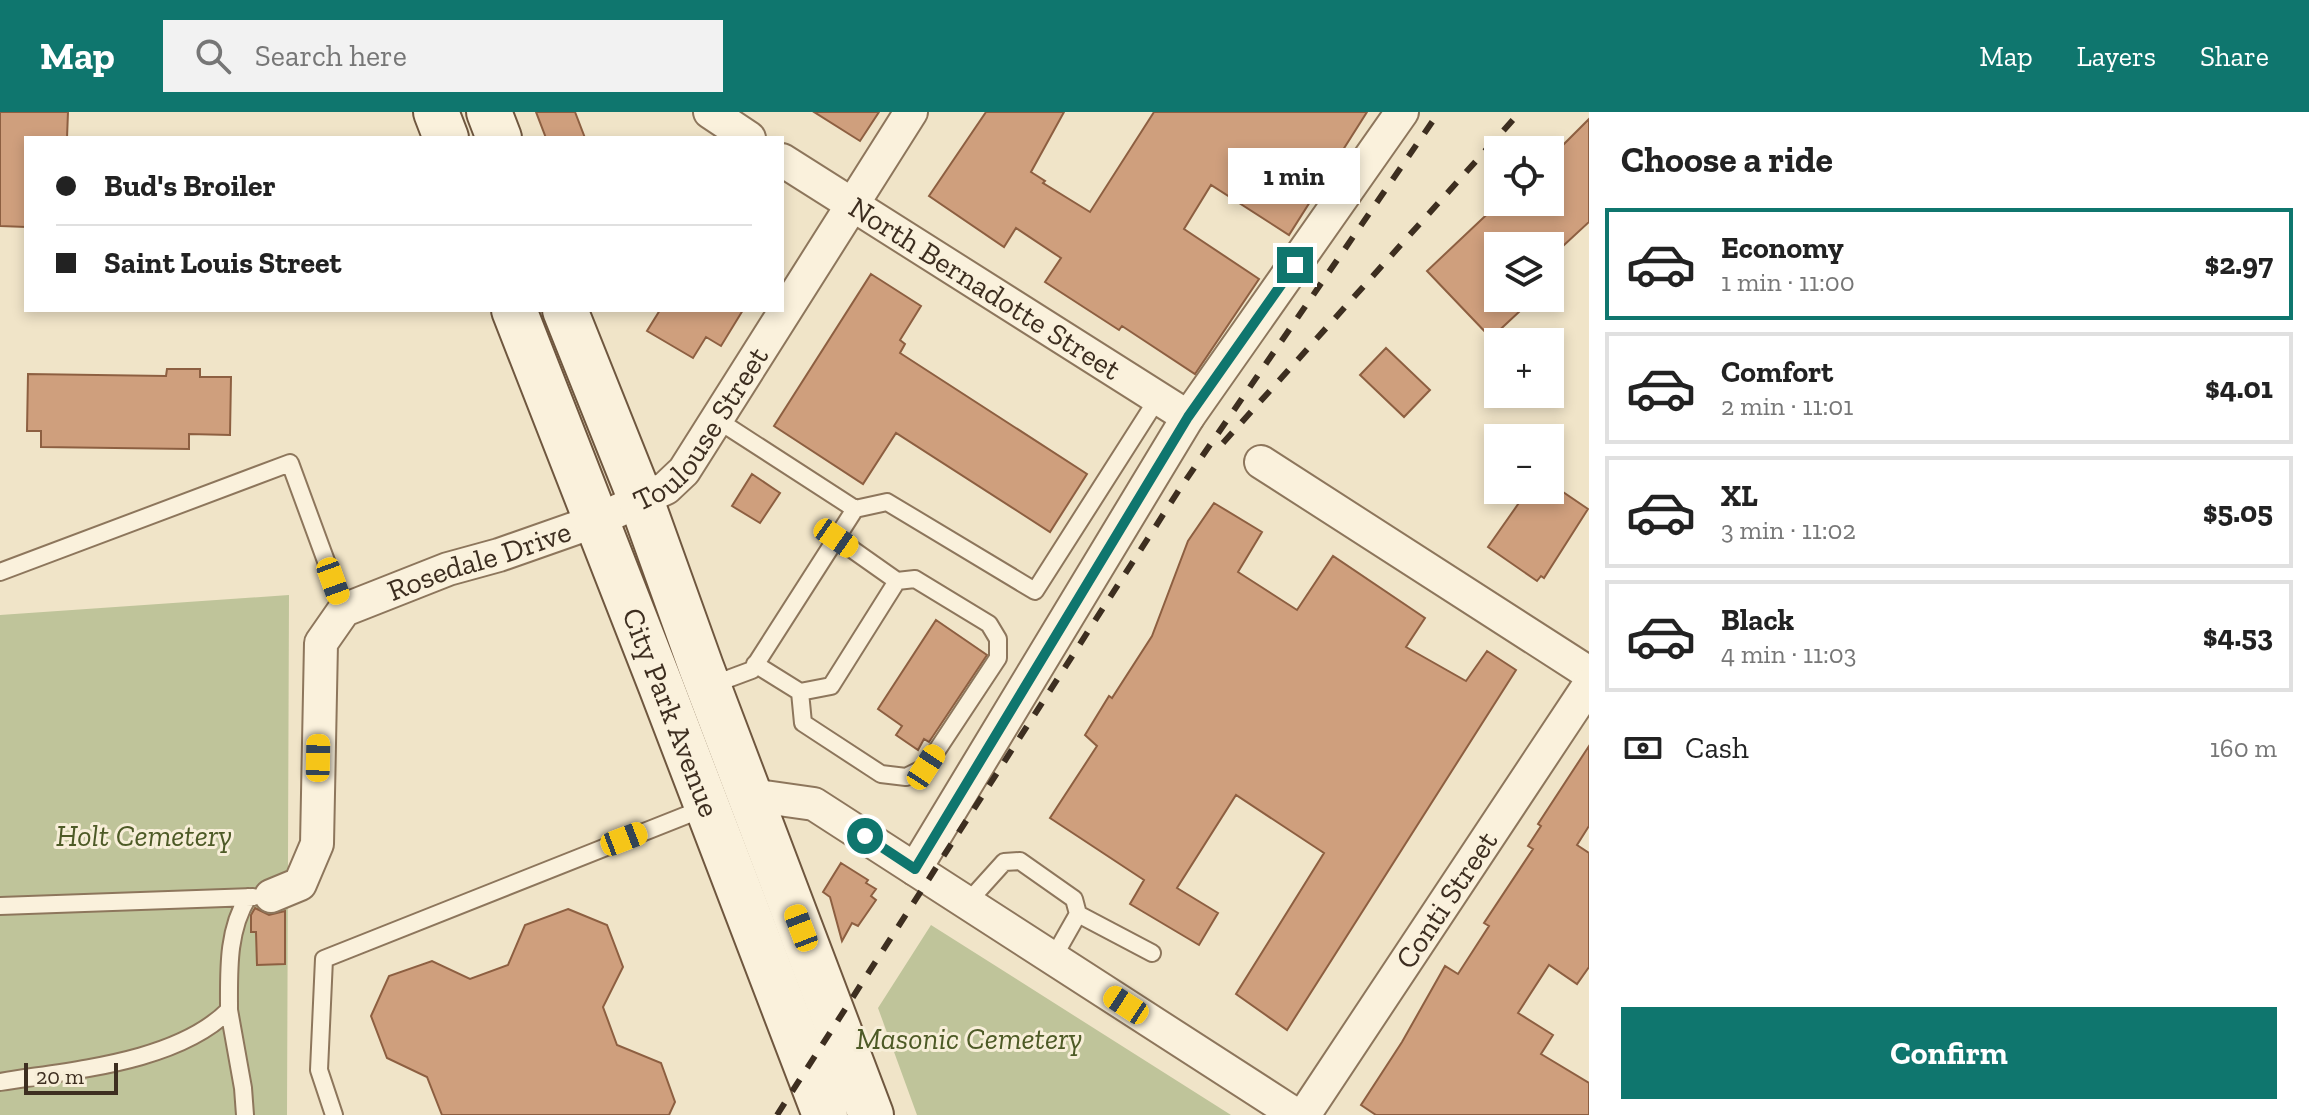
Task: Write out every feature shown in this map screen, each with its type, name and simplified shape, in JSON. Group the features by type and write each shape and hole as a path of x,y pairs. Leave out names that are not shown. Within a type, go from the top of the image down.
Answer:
{"main road":[{"path":"436,112 445,136"},
{"path":"489,112 498,136"},
{"name":"City Park Avenue","path":"515,312 596,521 751,795 871,1115"},
{"name":"City Park Avenue","path":"566,312 641,500 687,678 708,806 825,1115"}],"street":[{"path":"710,112 746,136"},
{"name":"Toulouse Street","path":"784,311 911,112"},
{"path":"915,869 1188,417 1402,112"},
{"name":"North Bernadotte Street","path":"784,161 1188,417"},
{"name":"Toulouse Street","path":"596,521 666,488 684,471 784,312"},
{"path":"1261,462 1589,673"},
{"name":"Rosedale Drive","path":"344,610 448,569 499,555 596,521"},
{"path":"259,896 300,884 317,844 321,643 344,610"},
{"name":"Conti Street","path":"1304,1115 1589,685"},
{"path":"751,795 814,804 1296,1115"}],"lane":[{"path":"687,678 752,670 855,509 887,502 1035,591 1158,398"},
{"path":"716,419 855,509"},
{"path":"0,572 290,463 344,610"},
{"path":"800,692 803,723 881,774 906,777 926,767 998,658 998,639 989,624 915,579 897,581 836,538"},
{"path":"755,664 800,692 831,686 897,581"},
{"path":"334,1115 319,1070 324,959 708,806"},
{"path":"967,903 1004,862 1020,861 1074,899 1078,914 1053,958"},
{"path":"0,906 259,896"},
{"path":"245,1115 229,1010 229,965 236,916 259,896"},
{"path":"1078,914 1152,953"},
{"path":"0,1082 125,1060 165,1048 216,1023 229,1010"}],"green space":[{"name":"Holt Cemetery","path":"289,595 287,1115 0,1115 0,615"},
{"name":"Masonic Cemetery","path":"931,925 1231,1115 917,1115 878,1008"}],"building":[{"path":"0,112 68,112 67,136 24,136 24,227 0,226"},
{"path":"536,112 575,112 584,136 545,136"},
{"path":"814,112 879,112 860,141"},
{"path":"986,112 1064,112 1031,172 1090,212 1154,112 1367,112 1289,235 1211,185 1184,229 1259,279 1195,374 1122,326 1119,330 1045,282 1061,258 1016,228 1004,247 929,196"},
{"path":"1589,119 1589,222 1564,245 1564,232 1484,232 1484,312 1519,312 1502,328 1484,328 1484,331 1427,271 1485,216 1564,216 1564,144"},
{"path":"871,274 921,306 900,340 905,344 900,353 1087,474 1050,532 896,433 863,484 774,426"},
{"path":"659,312 742,312 721,346 706,337 693,358 647,331"},
{"path":"1386,348 1430,390 1404,417 1360,375"},
{"path":"167,369 200,369 200,377 231,377 230,435 189,434 189,449 41,447 41,431 27,431 28,374 166,376"},
{"path":"752,474 780,493 760,523 732,506"},
{"path":"1564,493 1588,509 1544,578 1541,576 1537,581 1488,547 1518,504 1564,504"},
{"path":"1214,503 1262,532 1238,572 1297,610 1333,556 1425,618 1406,647 1466,681 1487,651 1516,670 1287,1030 1236,994 1324,853 1236,795 1177,888 1218,913 1199,945 1130,904 1144,880 1050,818 1097,746 1085,735 1152,636 1188,541"},
{"path":"936,620 987,655 929,742 924,739 918,750 896,735 902,726 878,709"},
{"path":"1589,746 1589,826 1577,845 1589,853 1589,967 1577,984 1549,965 1518,1013 1553,1035 1541,1054 1589,1083 1589,1115 1376,1115 1361,1105 1402,1042 1445,966 1458,974 1489,926 1484,923 1533,849 1528,846 1541,826 1538,824"},
{"path":"841,863 868,880 866,883 876,889 871,896 876,900 858,926 852,923 842,941 830,897 823,892"},
{"path":"255,908 269,915 285,911 285,964 257,965 256,932 251,932 251,915"},
{"path":"568,909 607,925 623,967 603,1007 617,1045 661,1063 675,1102 669,1115 442,1115 427,1077 387,1058 371,1016 389,976 432,961 470,979 508,965 525,925"}],"railway":[{"path":"777,1115 1179,490 1439,112"},
{"path":"1223,443 1520,112"}],"route":[{"path":"865,836 915,869 1188,417 1295,265"}]}
